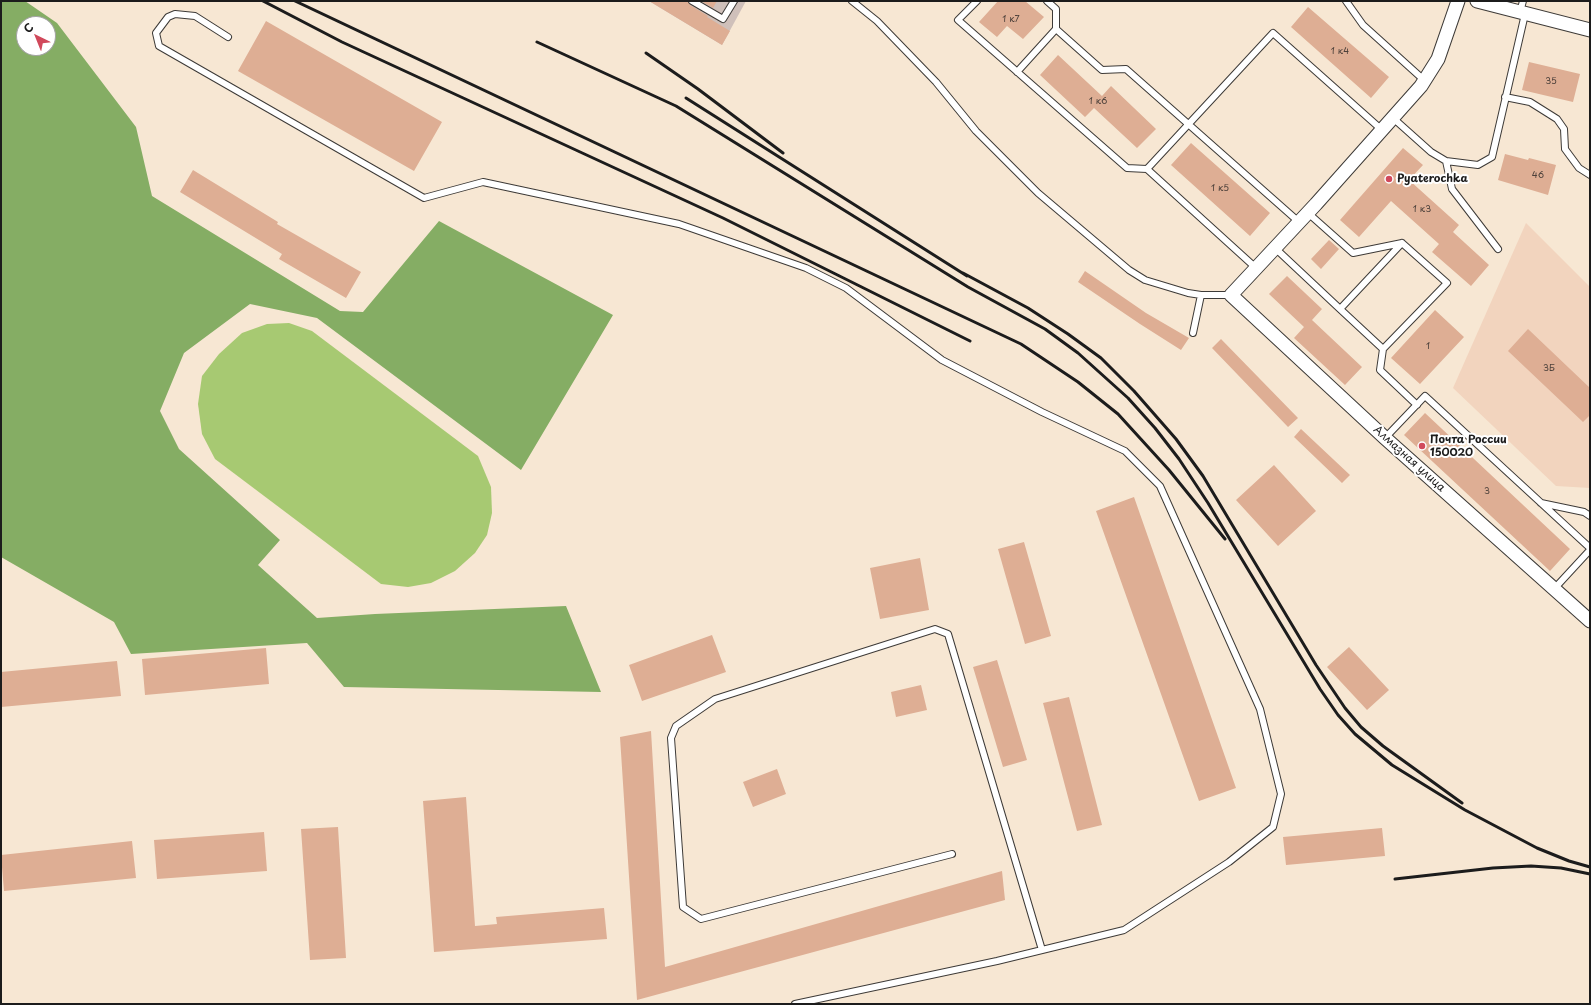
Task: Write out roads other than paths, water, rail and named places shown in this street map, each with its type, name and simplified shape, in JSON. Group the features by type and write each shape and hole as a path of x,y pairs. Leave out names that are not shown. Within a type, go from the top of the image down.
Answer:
{"street":[{"path":"1231,295 1308,213 1394,118 1425,81 1438,59 1458,1"},
{"path":"1477,1 1523,9 1590,30"},
{"name":"Алмазная улица","path":"1231,295 1385,438 1590,621"}],"lane":[{"path":"692,1 723,19 734,1"},
{"path":"852,1 877,21 936,82 976,131 1038,193 1129,270 1145,280 1168,288 1201,295 1231,295"},
{"path":"977,1 958,20 1127,168 1147,169 1256,268"},
{"path":"1017,72 1056,29 1056,8 1047,1"},
{"path":"1346,1 1363,25 1425,81"},
{"path":"1394,118 1431,152 1446,161 1478,165 1492,157 1523,9"},
{"path":"228,37 195,16 175,14 168,17 156,33 159,46 424,198 482,182 679,224 806,268 846,288 942,360 1042,412 1125,451 1160,486 1260,709 1281,794 1273,827 1229,862 1124,930 997,961 795,1004"},
{"path":"1056,29 1102,70 1126,69 1299,222"},
{"path":"1147,169 1273,33 1382,130"},
{"path":"1505,97 1530,102 1557,119 1564,129 1565,149 1579,168 1590,175"},
{"path":"1446,161 1452,189 1498,249"},
{"path":"1308,213 1353,253 1402,243"},
{"path":"1340,309 1402,243"},
{"path":"1402,243 1446,283 1383,349 1380,370 1417,405"},
{"path":"1275,248 1383,349"},
{"path":"1193,333 1201,295"},
{"path":"1385,438 1425,396 1590,549 1554,589"},
{"path":"1541,503 1584,512 1590,516"},
{"path":"952,854 701,919 683,907 671,738 676,726 716,699 935,629 948,634 1042,950"}],"railway":[{"path":"263,1 342,42 723,218 970,341"},
{"path":"295,1 1021,344 1078,382 1118,414 1169,470 1225,539"},
{"path":"537,42 676,106 968,287 1045,329 1078,353 1128,398 1155,428 1179,459 1208,503 1320,689 1338,715 1355,734 1392,765 1465,810 1537,848 1569,861 1590,867"},
{"path":"646,53 698,89 783,153"},
{"path":"686,98 967,276"},
{"path":"963,273 1028,308 1068,334 1101,358 1134,391 1176,439 1203,476 1316,665 1345,708 1361,727 1383,746 1462,803"},
{"path":"1395,879 1493,868 1531,866 1561,868 1590,874"}],"place":[{"name":"Pyaterochka","path":"1389,179"},
{"name":"Почта России 150020","path":"1422,446"}]}
